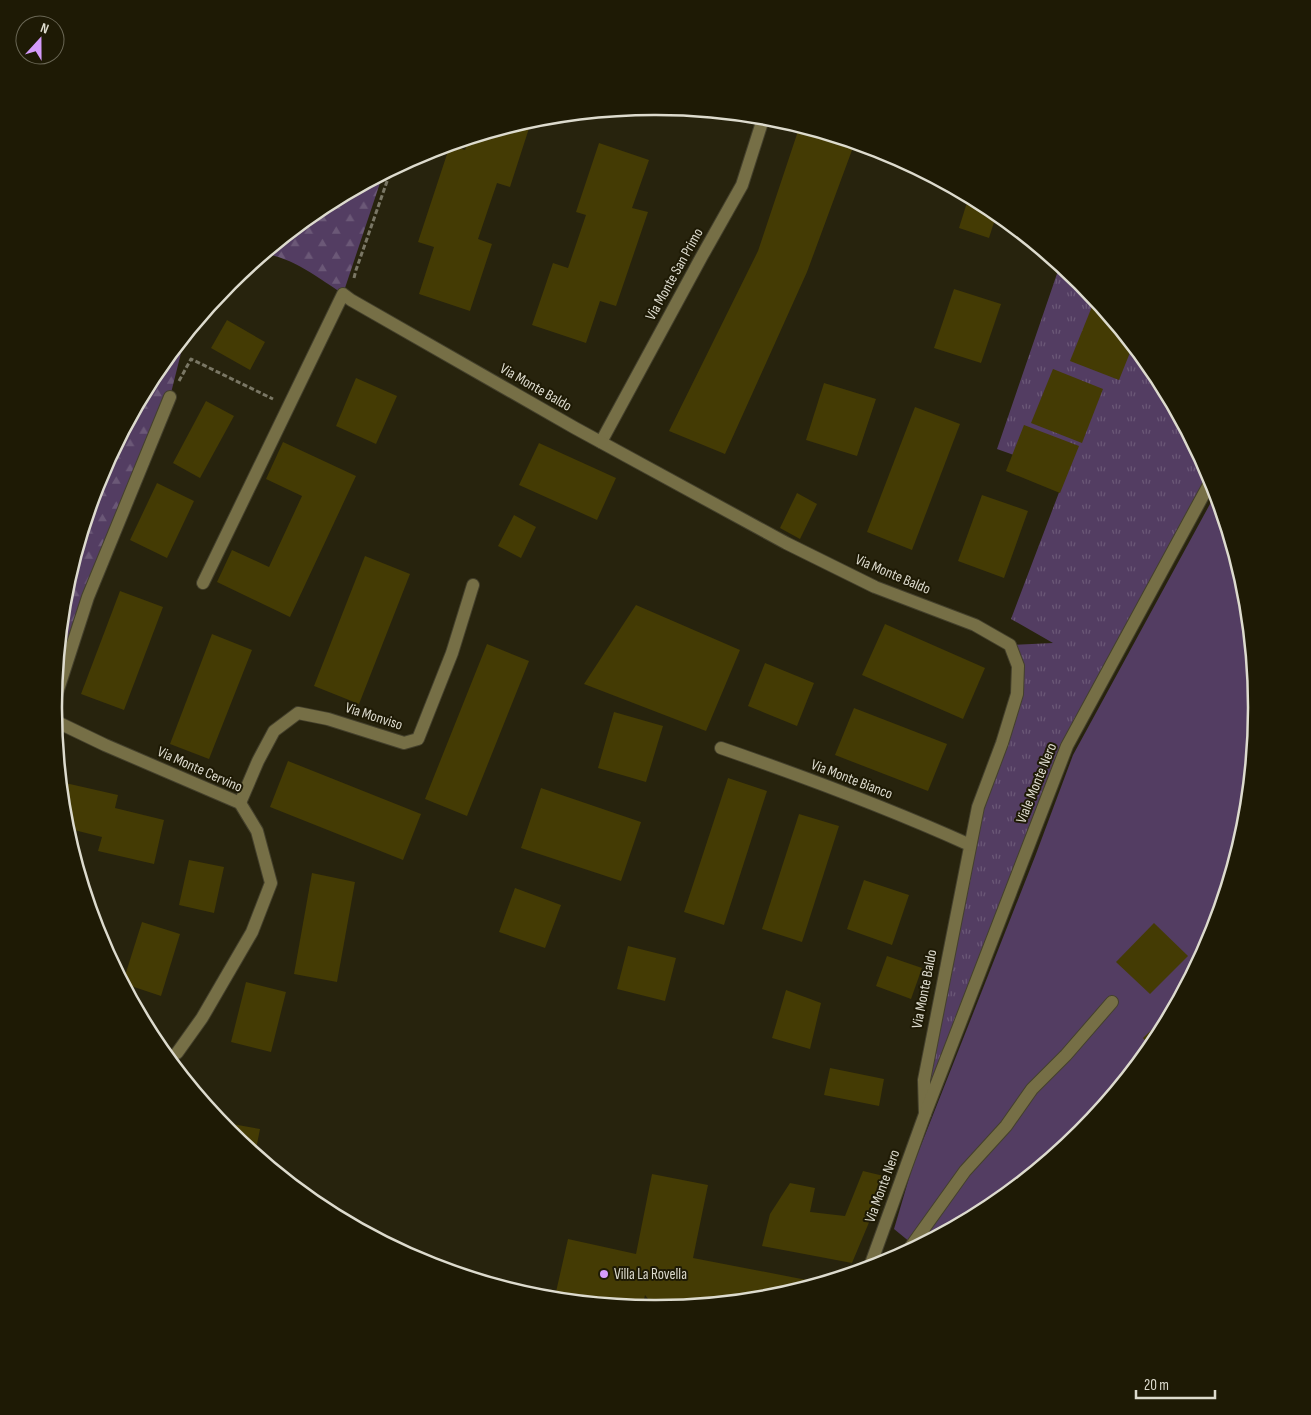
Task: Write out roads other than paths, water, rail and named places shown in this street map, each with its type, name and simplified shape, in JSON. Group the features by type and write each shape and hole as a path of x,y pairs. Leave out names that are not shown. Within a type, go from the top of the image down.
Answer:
{"street":[{"name":"Via Monte San Primo","path":"601,442 742,185 761,124"},
{"name":"Via Monte Baldo","path":"203,583 289,406 347,297 601,442 786,543 875,587 975,625 1010,645 1018,666 1017,694 1002,743 978,807 924,1080 925,1114"},
{"path":"64,672 88,597 170,397"},
{"name":"Viale Monte Nero","path":"925,1114 1067,746 1207,490"},
{"name":"Via Monviso","path":"240,803 258,761 274,731 298,713 328,719 404,743 418,739 452,653 473,586"},
{"name":"Via Monte Cervino","path":"63,725 114,749 240,803 257,831 271,882 252,932 202,1018 177,1053"},
{"name":"Via Monte Bianco","path":"721,748 869,802 970,844"},
{"path":"916,1240 965,1171 1006,1126 1032,1089 1066,1055 1112,1002"},
{"name":"Via Monte Nero","path":"873,1259 925,1114"}],"place":[{"name":"Villa La Rovella","path":"604,1274"}]}
